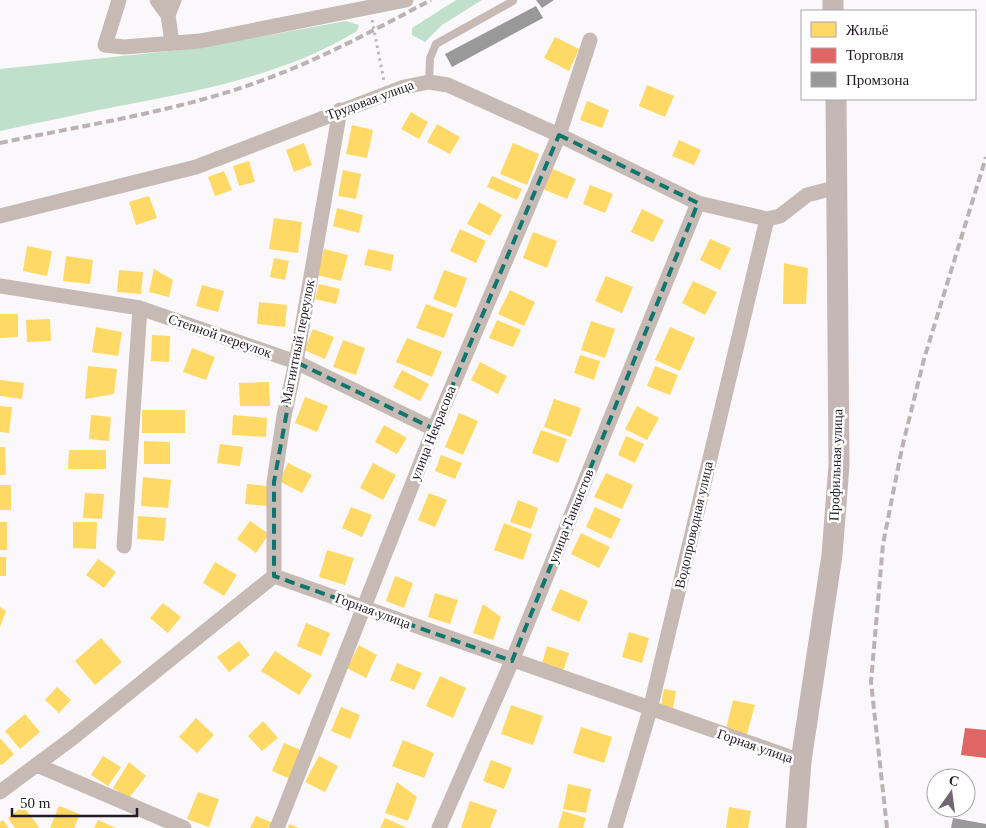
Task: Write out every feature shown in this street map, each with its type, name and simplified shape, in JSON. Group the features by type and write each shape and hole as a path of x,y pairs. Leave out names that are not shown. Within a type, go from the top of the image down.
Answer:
{"main road":[{"name":"Профильная улица","path":"796,828 801,761 832,555 839,465 836,100"}],"street":[{"path":"119,0 105,45 124,47 200,41 406,0"},
{"path":"157,0 168,15 172,44"},
{"path":"168,15 174,0"},
{"path":"335,15 341,0"},
{"name":"улица Некрасова","path":"277,828 434,429 559,134 590,40"},
{"name":"Трудовая улица","path":"0,216 196,167 340,110 387,93 429,82 448,85 559,134 698,203 767,219"},
{"name":"Магнитный переулок","path":"274,576 274,482 284,416 296,362 340,110"},
{"path":"767,219 780,216 807,195 838,188"},
{"name":"улица Танкистов","path":"440,828 512,661 698,203"},
{"name":"Водопроводная улица","path":"615,828 650,710 767,219"},
{"name":"Степной переулок","path":"0,286 140,308 296,362 434,429"},
{"path":"124,546 140,308"},
{"path":"0,792 37,765 274,576"},
{"name":"Горная улица","path":"274,576 650,710 801,761"},
{"path":"37,765 184,828"}],"lane":[{"path":"429,82 430,58 436,44 513,1"}],"path":[{"path":"369,8 387,93"}],"highlighted area":[{"path":"559,135 698,203 512,661 274,576 274,482 296,362 434,429"}],"green space":[{"path":"456,0 482,0 442,25 425,42 412,35 412,28"},
{"path":"346,21 359,25 357,31 331,46 276,69 189,92 0,131 0,69 197,48"}],"building: Жильё":[{"path":"555,37 579,49 569,71 544,58"},
{"path":"647,85 674,96 665,117 639,106"},
{"path":"587,101 609,110 602,128 580,120"},
{"path":"411,112 428,122 419,139 401,129"},
{"path":"437,124 460,137 450,154 427,142"},
{"path":"352,125 373,130 367,158 346,154"},
{"path":"679,140 701,150 694,165 672,156"},
{"path":"304,143 312,165 294,172 286,150"},
{"path":"513,143 539,154 527,185 500,174"},
{"path":"249,161 255,182 239,186 233,166"},
{"path":"551,168 576,179 567,199 543,189"},
{"path":"343,170 361,174 356,199 338,196"},
{"path":"224,171 232,190 215,196 208,177"},
{"path":"492,176 522,189 517,200 487,187"},
{"path":"590,185 613,194 605,213 583,204"},
{"path":"149,196 157,218 136,225 129,202"},
{"path":"479,202 502,215 490,236 467,224"},
{"path":"337,208 363,215 359,233 333,226"},
{"path":"642,209 664,220 653,242 631,232"},
{"path":"274,218 302,222 298,253 269,249"},
{"path":"460,229 486,241 476,263 450,251"},
{"path":"533,232 557,241 547,268 523,258"},
{"path":"710,239 731,248 720,270 700,260"},
{"path":"27,246 52,251 47,276 23,271"},
{"path":"324,249 348,255 341,281 317,275"},
{"path":"368,249 394,255 391,271 364,265"},
{"path":"66,256 93,260 90,284 63,281"},
{"path":"274,258 289,261 285,280 270,277"},
{"path":"784,263 808,268 806,304 783,304"},
{"path":"154,269 173,280 169,297 149,292"},
{"path":"119,270 143,272 141,294 117,292"},
{"path":"444,270 467,278 456,308 433,299"},
{"path":"606,276 633,287 622,313 595,301"},
{"path":"693,281 717,292 705,315 682,303"},
{"path":"319,284 340,289 336,304 315,299"},
{"path":"202,285 224,291 218,312 196,306"},
{"path":"510,290 535,302 524,326 498,314"},
{"path":"259,302 287,305 285,327 257,324"},
{"path":"426,304 453,314 444,338 416,328"},
{"path":"0,314 18,314 18,337 0,338"},
{"path":"50,319 51,341 27,342 26,320"},
{"path":"497,320 521,330 513,347 489,338"},
{"path":"591,321 615,329 605,358 581,350"},
{"path":"96,327 122,332 118,356 92,352"},
{"path":"670,327 695,338 680,371 655,360"},
{"path":"313,329 334,337 325,359 304,350"},
{"path":"152,335 170,336 169,362 151,361"},
{"path":"407,338 442,352 432,377 396,362"},
{"path":"343,340 365,348 356,375 333,367"},
{"path":"192,348 215,357 206,380 183,372"},
{"path":"580,355 600,361 594,380 574,373"},
{"path":"480,362 507,376 498,394 471,380"},
{"path":"88,366 117,369 114,394 85,399"},
{"path":"655,366 678,375 670,395 647,386"},
{"path":"402,370 429,384 420,401 393,387"},
{"path":"0,380 24,383 22,399 0,396"},
{"path":"269,382 270,406 240,406 239,383"},
{"path":"305,397 328,406 317,432 295,423"},
{"path":"554,399 581,408 571,437 544,427"},
{"path":"0,406 12,407 9,433 0,432"},
{"path":"637,406 659,418 647,440 625,429"},
{"path":"142,410 185,410 185,433 142,433"},
{"path":"459,413 478,421 463,455 445,447"},
{"path":"91,415 111,417 109,441 89,439"},
{"path":"233,415 267,418 266,437 232,435"},
{"path":"384,425 407,438 397,454 375,442"},
{"path":"541,430 567,439 558,463 532,453"},
{"path":"626,436 644,444 635,463 618,455"},
{"path":"144,441 170,442 170,464 144,464"},
{"path":"220,444 243,447 240,466 217,463"},
{"path":"0,447 5,447 6,475 0,475"},
{"path":"69,450 106,450 106,469 68,469"},
{"path":"441,455 462,463 455,479 435,471"},
{"path":"288,463 312,475 302,493 279,481"},
{"path":"373,463 396,475 383,500 360,488"},
{"path":"606,473 633,485 622,509 594,497"},
{"path":"143,477 171,480 168,508 141,506"},
{"path":"247,484 269,486 267,506 245,504"},
{"path":"0,485 11,485 11,510 0,510"},
{"path":"85,493 104,494 102,519 83,518"},
{"path":"429,493 447,500 435,527 418,520"},
{"path":"518,500 538,508 531,529 510,522"},
{"path":"351,507 372,515 362,537 342,528"},
{"path":"595,507 621,519 611,539 586,527"},
{"path":"138,516 166,518 164,541 137,539"},
{"path":"250,521 269,534 256,553 237,539"},
{"path":"0,522 7,522 7,550 0,550"},
{"path":"73,522 97,522 96,549 73,548"},
{"path":"504,523 532,534 523,560 494,550"},
{"path":"581,533 610,547 599,568 571,554"},
{"path":"327,550 354,558 345,585 319,577"},
{"path":"0,557 6,557 6,576 0,576"},
{"path":"98,559 116,572 104,588 86,575"},
{"path":"215,562 237,575 224,596 203,583"},
{"path":"395,576 413,583 404,608 386,601"},
{"path":"560,589 588,601 579,622 551,610"},
{"path":"435,593 458,600 450,624 428,617"},
{"path":"163,603 181,617 168,633 150,618"},
{"path":"483,604 501,617 493,640 473,633"},
{"path":"0,607 6,611 0,627"},
{"path":"306,623 330,633 321,656 297,646"},
{"path":"629,632 649,638 642,663 622,657"},
{"path":"101,638 122,662 95,685 75,661"},
{"path":"239,641 250,655 229,672 217,657"},
{"path":"359,645 377,655 366,678 347,668"},
{"path":"547,646 569,653 562,674 541,667"},
{"path":"275,651 312,675 299,695 261,671"},
{"path":"397,663 422,673 414,690 390,680"},
{"path":"440,676 466,688 453,718 426,706"},
{"path":"57,687 71,700 59,713 45,700"},
{"path":"664,689 676,691 673,708 661,705"},
{"path":"733,700 755,705 747,734 726,729"},
{"path":"511,705 543,716 533,745 501,734"},
{"path":"341,707 360,715 350,739 331,731"},
{"path":"25,714 40,732 20,749 5,731"},
{"path":"196,718 214,735 197,753 179,737"},
{"path":"263,721 278,738 262,751 248,736"},
{"path":"581,727 612,737 604,763 573,753"},
{"path":"0,738 14,754 2,765 0,764"},
{"path":"403,740 434,753 424,778 392,766"},
{"path":"284,743 303,751 290,779 272,771"},
{"path":"103,756 121,767 108,786 91,775"},
{"path":"319,756 338,766 325,792 305,782"},
{"path":"491,760 512,768 504,789 483,781"},
{"path":"129,762 146,776 129,798 113,788"},
{"path":"397,782 417,797 408,821 385,813"},
{"path":"568,784 591,789 586,813 563,809"},
{"path":"198,792 219,799 209,827 187,819"},
{"path":"470,801 497,810 490,828 461,828"},
{"path":"23,806 39,827 15,828 8,818"},
{"path":"59,806 80,814 74,828 50,828"},
{"path":"729,807 751,811 748,828 726,828"},
{"path":"563,811 586,818 583,828 558,828"},
{"path":"256,816 273,823 271,828 250,828"},
{"path":"385,818 407,828 380,828"},
{"path":"3,820 9,828 0,828 0,822"},
{"path":"98,820 116,828 94,828"},
{"path":"289,824 299,828 288,828"}],"building: Торговля":[{"path":"965,728 986,730 986,758 961,755"}],"building: Промзона":[{"path":"536,0 554,0 542,8"},
{"path":"536,6 543,18 452,67 445,54"},
{"path":"953,818 986,824 986,828 951,828"}],"railway":[{"path":"0,143 134,116 234,90 308,62 431,0"},
{"path":"887,828 871,682 883,544 902,448 924,359 986,157"}]}
